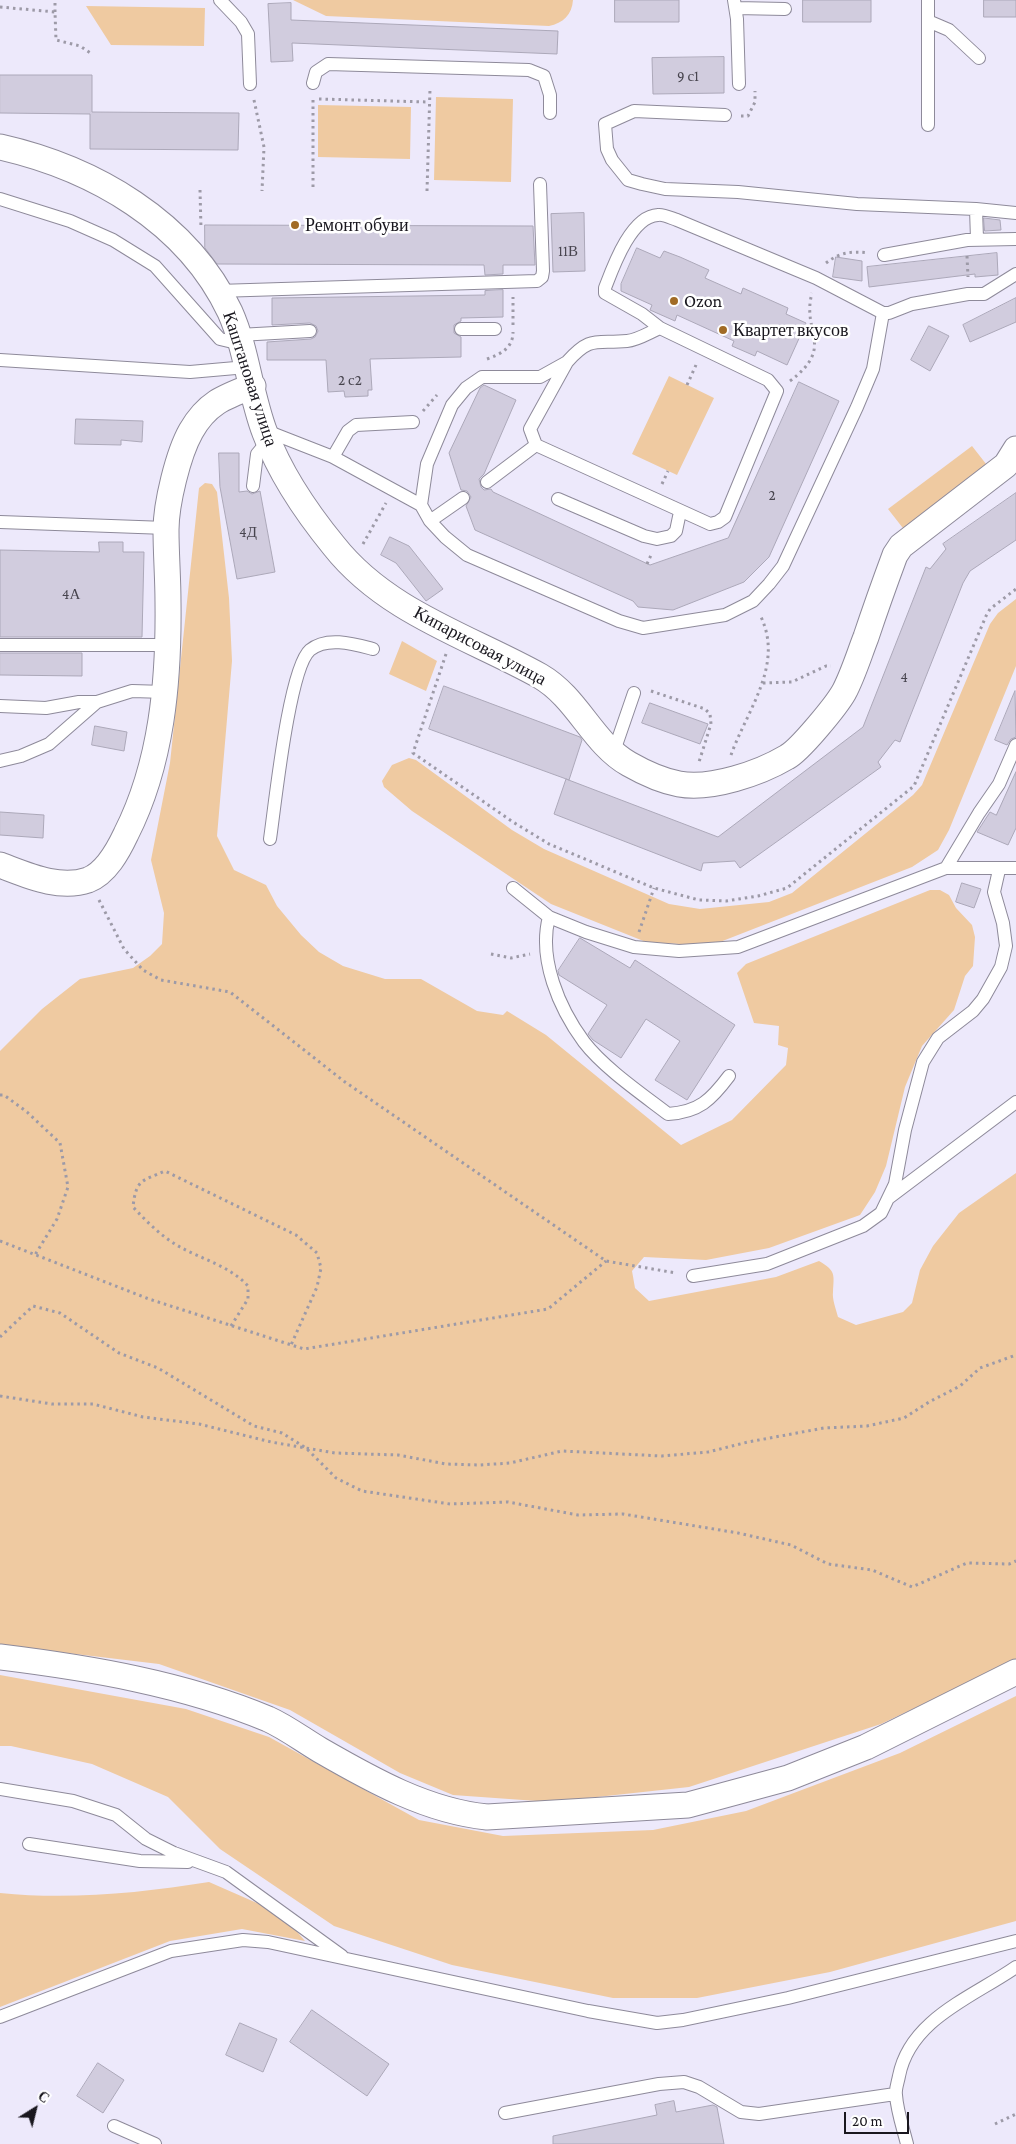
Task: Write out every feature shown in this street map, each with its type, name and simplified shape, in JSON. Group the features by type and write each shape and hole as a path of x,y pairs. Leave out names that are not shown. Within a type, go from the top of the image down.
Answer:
{"street":[{"name":"Каштановая улица","path":"0,147 33,154 68,166 113,189 164,226 202,266 218,291 245,358 266,435 311,517 351,566"},
{"path":"0,865 53,882 66,884 88,880 101,872 113,856 134,818 154,763 165,692 168,645 166,528 174,481 181,456 191,432 204,413 219,398 245,358"},
{"name":"Кипарисовая улица","path":"351,566 385,593 452,634 541,677 556,687 586,719 613,754 633,766 679,784 734,780 790,756 843,694 895,555 901,546 1006,465 1016,449"},
{"path":"0,1657 46,1662 185,1690 269,1720 368,1778 460,1814 487,1817 688,1804 788,1778 866,1747 1016,1672"}],"lane":[{"path":"220,0 242,22 248,34 250,84"},
{"path":"928,0 928,125"},
{"path":"739,84 735,4 785,9"},
{"path":"928,21 949,30 979,58"},
{"path":"313,83 316,72 328,64 529,70 544,76 550,95 550,113"},
{"path":"725,116 634,111 605,124 606,149 618,170 628,180 666,189 738,192 857,204 976,209 1016,213"},
{"path":"218,291 537,281 542,277 543,270 540,184"},
{"path":"0,199 70,220 113,240 155,266 220,339 245,358"},
{"path":"972,240 976,209"},
{"path":"660,328 628,341 598,340 576,351 566,362 530,429 536,445 710,524 718,522 725,517 777,391 768,380 660,328 642,314 605,293 604,288 621,249 644,218 659,214 677,220 816,278 883,313 889,313 912,304 968,294 984,294 1016,274"},
{"path":"884,255 972,240 1016,240"},
{"path":"253,486 256,457 266,435 333,457 421,504 430,521 444,538 467,555 620,621 642,628 725,615 753,601 783,566 873,369 883,313"},
{"path":"461,329 495,329"},
{"path":"0,360 190,372 245,358 310,331"},
{"path":"421,504 427,464 452,405 466,388 482,377 540,377 566,362"},
{"path":"333,457 348,431 356,425 413,422"},
{"path":"487,482 536,445"},
{"path":"430,521 463,498"},
{"path":"558,499 644,536 658,539 671,536 676,531 680,512"},
{"path":"0,522 166,528"},
{"path":"270,839 293,690 304,657 312,649 331,642 373,649"},
{"path":"0,645 168,645"},
{"path":"0,706 46,708 79,702 97,702 132,691 165,692"},
{"path":"613,754 634,693"},
{"path":"0,761 21,756 48,744 97,702"},
{"path":"946,868 979,812 999,784 1016,746"},
{"path":"513,888 550,917 586,932 634,947 679,951 738,947 946,868 999,870 1016,868"},
{"path":"693,1276 767,1264 834,1240 863,1226 881,1213 895,1184 905,1130 923,1062 938,1038 984,999 1001,967 1006,946 1003,923 994,892 999,870"},
{"path":"550,917 545,934 545,950 560,999 584,1042 621,1078 668,1114 687,1113 701,1106 719,1090 729,1076"},
{"path":"888,1198 1016,1102"},
{"path":"0,1789 73,1801 116,1815 146,1839 174,1853 232,1876 345,1959"},
{"path":"29,1844 140,1861 197,1862"},
{"path":"0,2017 171,1951 243,1940 268,1942 588,2011 657,2023 788,1998 1016,1941"},
{"path":"907,2144 896,2094 901,2065 914,2039 956,2004 1016,1967"},
{"path":"505,2113 659,2084 684,2082 699,2087 741,2112 760,2114 896,2094"},
{"path":"114,2126 155,2144"}],"path":[{"path":"55,0 56,40 80,46 92,54"},
{"path":"0,7 55,12"},
{"path":"250,84 264,147 262,190"},
{"path":"427,191 428,102 430,89"},
{"path":"313,191 313,99 428,102"},
{"path":"968,294 972,240"},
{"path":"777,391 806,368 814,349 816,340 810,321 809,304 816,278 822,267 837,255 859,252 884,255"},
{"path":"513,338 514,298"},
{"path":"687,385 704,348"},
{"path":"351,566 393,489"},
{"path":"733,751 763,683 768,662 764,624 753,601"},
{"path":"413,752 452,634"},
{"path":"763,683 792,682 826,666"},
{"path":"634,693 640,688 705,709 710,714 711,724 692,784"},
{"path":"88,880 124,949 143,970 161,980 230,992 345,1082 606,1261 693,1276"},
{"path":"642,920 654,888"},
{"path":"491,954 511,958 545,950"},
{"path":"0,1095 27,1112 60,1143 68,1187 57,1219 35,1255"},
{"path":"231,1326 248,1299 248,1286 224,1269 178,1246 149,1225 133,1207 135,1190 141,1181 166,1171 296,1235 317,1253 321,1268 317,1287 291,1345"},
{"path":"0,1241 149,1299 304,1349 548,1309 606,1261"},
{"path":"0,1337 33,1306 60,1313 119,1353 158,1368 254,1426 282,1433 306,1448 336,1478 362,1491 450,1504 508,1502 578,1515 623,1514 738,1533 791,1545 828,1564 872,1570 912,1587 967,1563 1009,1564 1016,1561"},
{"path":"0,1396 52,1404 94,1404 143,1417 199,1424 271,1442 306,1448 335,1452 398,1455 446,1464 480,1465 510,1463 562,1451 662,1456 708,1452 767,1438 824,1428 867,1426 904,1418 960,1386 980,1368 1016,1355"},
{"path":"995,2124 1016,2114"}],"shaded area":[{"path":"293,0 573,0 569,14 559,23 549,26 326,16"},
{"path":"86,6 205,8 204,46 111,45"},
{"path":"436,97 513,99 511,182 434,180"},
{"path":"318,105 411,107 410,159 318,157"},
{"path":"669,376 714,398 677,475 632,454"},
{"path":"972,446 990,469 906,532 888,509"},
{"path":"205,483 212,484 217,492 229,598 232,661 217,836 234,870 266,885 277,906 301,935 319,952 343,966 385,979 421,979 477,1011 503,1015 507,1011 546,1035 681,1145 732,1120 786,1065 788,1048 778,1045 779,1026 754,1023 737,973 746,964 930,890 940,890 949,895 956,908 972,925 975,937 973,966 965,976 954,1010 922,1046 905,1087 886,1166 875,1192 860,1215 769,1248 706,1260 644,1257 632,1271 635,1288 649,1301 776,1277 819,1261 829,1268 833,1274 833,1298 838,1317 856,1325 903,1312 912,1303 920,1270 933,1246 959,1213 1016,1173 1016,1660 881,1724 689,1787 551,1802 453,1795 400,1773 290,1710 159,1664 0,1645 0,1051 42,1009 80,979 133,968 150,956 162,944 164,913 151,860 170,763 199,488"},
{"path":"1016,599 1016,666 949,830 938,850 912,867 720,942 697,945 646,942 551,904 412,811 384,787 382,781 392,765 409,758 416,760 512,830 544,849 669,904 700,909 769,902 792,893 913,795 922,785 990,624 998,613"},
{"path":"402,641 437,661 426,691 389,674"},
{"path":"0,1675 186,1709 269,1737 419,1820 503,1836 653,1830 746,1811 900,1753 1016,1696 1016,1921 830,1972 697,1998 613,1998 452,1965 334,1926 220,1849 168,1797 92,1764 11,1746 0,1746"},
{"path":"209,1882 282,1914 305,1941 242,1929 170,1941 0,2007 0,1893 52,1896 105,1894"}],"building":[{"path":"615,0 679,0 679,22 615,22"},
{"path":"803,0 871,0 871,22 803,22"},
{"path":"984,0 1016,0 1016,17 984,17"},
{"path":"291,3 291,20 558,31 557,54 292,43 293,61 271,62 268,4"},
{"path":"724,57 724,93 653,94 652,58"},
{"path":"0,75 92,75 92,112 239,113 238,150 90,149 90,114 0,113"},
{"path":"584,213 585,271 553,272 551,214"},
{"path":"984,218 1000,220 1001,230 985,231"},
{"path":"205,225 533,226 535,265 503,265 503,274 485,275 484,265 217,264 205,248"},
{"path":"637,248 660,258 664,251 680,257 709,270 705,278 741,294 743,288 788,308 786,314 806,323 787,365 757,351 755,356 732,346 734,341 677,315 675,321 650,310 652,305 621,291 621,284"},
{"path":"997,253 998,275 975,277 975,274 869,287 867,267"},
{"path":"836,257 862,261 862,281 833,277"},
{"path":"503,290 503,317 461,318 461,321 454,325 454,333 461,337 461,357 370,359 372,390 368,390 368,396 345,397 344,391 328,392 326,360 267,360 267,342 311,339 315,337 318,331 316,326 310,323 272,325 272,298 485,295 485,291"},
{"path":"1016,298 1016,322 970,342 963,325"},
{"path":"929,326 949,336 930,371 911,360"},
{"path":"799,382 839,401 769,557 744,582 673,610 638,607 633,601 475,530 466,506 471,497 467,491 461,490 449,453 480,388 484,385 516,400 484,474 479,479 481,487 484,490 491,489 493,492 650,565 728,538"},
{"path":"76,419 143,421 142,442 121,440 121,445 75,444"},
{"path":"219,453 239,453 239,492 247,491 252,494 260,491 275,572 237,579 220,487"},
{"path":"1016,493 1016,540 970,571 963,583 900,742 895,740 878,762 881,767 740,868 735,861 703,863 701,871 554,814 566,779 718,837 863,727 926,567 930,569 946,549 943,544"},
{"path":"390,537 409,546 443,589 426,601 396,563 381,555"},
{"path":"99,542 123,542 123,552 144,552 142,637 0,637 0,550 99,552"},
{"path":"0,653 82,653 82,676 0,675"},
{"path":"444,686 580,737 582,740 569,780 429,729"},
{"path":"1015,691 1016,737 1011,739 1007,745 995,740"},
{"path":"650,703 708,724 700,744 642,723"},
{"path":"95,726 127,732 124,751 92,745"},
{"path":"1016,772 1016,828 1008,845 977,832 990,812 996,815"},
{"path":"0,812 44,815 43,838 0,835"},
{"path":"962,883 981,889 974,908 956,902"},
{"path":"580,938 630,968 635,960 735,1025 687,1100 655,1080 680,1041 646,1019 621,1058 593,1040 588,1034 607,1005 559,975 558,971"},
{"path":"312,2010 389,2064 367,2096 290,2042"},
{"path":"240,2023 277,2039 263,2072 226,2055"},
{"path":"98,2063 124,2080 103,2113 77,2096"},
{"path":"674,2101 676,2112 713,2105 717,2107 724,2144 553,2144 553,2136 657,2115 655,2105"}],"place":[{"name":"Ремонт обуви","path":"295,225"},
{"name":"Ozon","path":"674,301"},
{"name":"Квартет вкусов","path":"723,330"}]}
